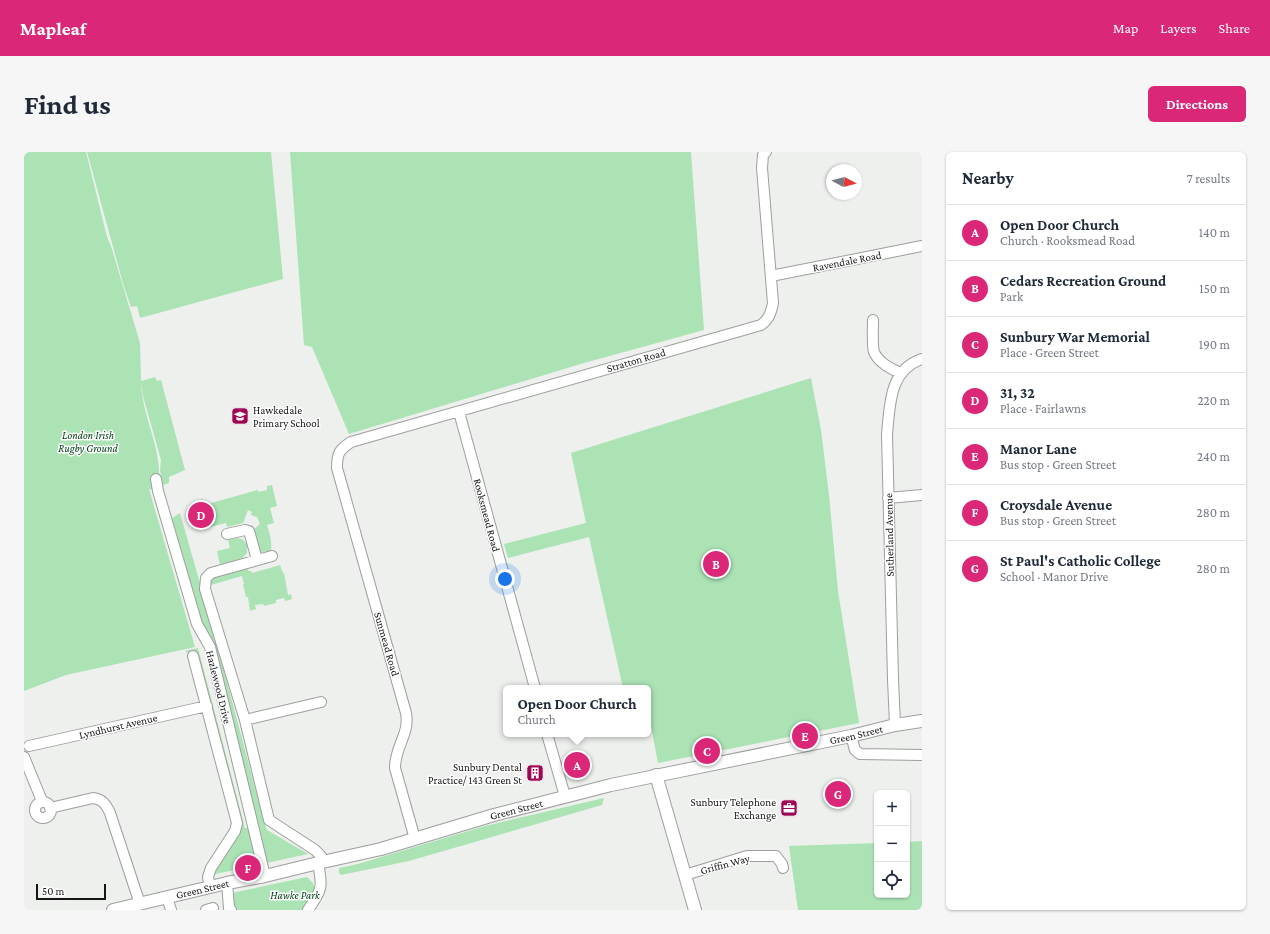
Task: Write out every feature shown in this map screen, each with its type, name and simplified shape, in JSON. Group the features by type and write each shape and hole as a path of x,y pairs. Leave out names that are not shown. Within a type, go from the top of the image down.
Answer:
{"street":[{"name":"Stratton Road","path":"342,448 351,442 761,324 767,320 773,303 762,168 764,155 766,152"},
{"name":"Ravendale Road","path":"771,276 922,246"},
{"path":"873,320 874,352 884,363 893,370 901,373 908,366 922,359"},
{"name":"Sutherland Avenue","path":"895,725 887,434 891,398 901,373"},
{"name":"Rooksmead Road","path":"458,412 534,685"},
{"name":"Sunmead Road","path":"342,448 337,457 337,468 408,722 395,757 395,768 415,839"},
{"name":"Hazlewood Drive","path":"156,479 158,491 197,624 210,650 265,876"},
{"path":"888,498 922,495"},
{"path":"227,534 245,530 249,531 257,560"},
{"path":"272,556 215,571 206,578 205,589 245,720 269,820 315,850 321,856 322,886 320,892 308,910"},
{"path":"193,656 237,823 235,831 211,868 208,877 210,887"},
{"path":"245,720 321,702"},
{"name":"Lyndhurst Avenue","path":"140,904 110,812 104,802 93,798 46,805 25,750 207,706"},
{"name":"Green Street","path":"113,910 227,883 265,876 320,862 381,850 494,815 565,796 656,775 851,736 895,725 922,721"},
{"path":"851,736 855,750 860,754 922,755"},
{"path":"548,737 565,796"},
{"path":"656,775 695,910"},
{"name":"Griffin Way","path":"685,875 747,856 776,856 782,864 782,868"},
{"path":"227,883 229,908 231,910"},
{"path":"167,897 171,910"}],"green space":[{"name":"London Irish Rugby Ground","path":"24,152 86,152 107,237 140,343 141,381 155,377 157,381 161,380 185,470 169,477 169,483 163,485 160,470 161,460 143,396 141,382 142,396 156,449 158,463 158,491 149,489 195,647 66,675 24,691"},
{"path":"87,152 271,152 283,279 140,318 137,306 131,307 124,287"},
{"path":"290,152 691,152 704,330 584,363 349,434 312,347 304,345"},
{"path":"811,378 821,430 838,591 859,723 658,763 651,727 651,685 622,685 589,537 508,558 504,544 586,523 571,453"},
{"path":"272,485 277,506 270,508 274,523 267,525 271,551 257,551 253,530 260,524 257,517 251,515 252,512 248,510 243,523 227,527 226,523 210,527 204,505 258,490 258,492 267,490 267,486"},
{"path":"180,513 211,622 265,825 267,830 308,854 211,875 238,832 196,660 185,651 198,648 245,828 259,827 213,645 202,622 172,518"},
{"path":"236,538 242,539 247,544 247,553 242,558 220,565 217,551 230,548 228,540"},
{"path":"280,565 284,573 288,595 291,594 292,599 285,601 284,598 276,600 276,603 264,606 263,604 255,605 256,609 250,611 242,576 211,585 210,584 210,581 215,575 246,568 252,573"},
{"path":"604,798 602,805 409,861 341,875 339,873 339,868 358,864 485,826"},
{"path":"922,841 922,910 798,910 789,846 874,843 874,898 910,898 910,842"},
{"name":"Hawke Park","path":"307,877 313,883 315,891 305,910 234,910 232,893"}],"place":[{"name":"Hawkedale Primary School","path":"240,416"},
{"name":"31, 32","path":"201,515"},
{"name":"Cedars Recreation Ground","path":"716,564"},
{"name":"Manor Lane","path":"805,736"},
{"name":"Sunbury War Memorial","path":"707,751"},
{"name":"Open Door Church","path":"577,765"},
{"name":"Sunbury Dental Practice/ 143 Green St","path":"535,773"},
{"name":"St Paul's Catholic College","path":"838,794"},
{"name":"Sunbury Telephone Exchange","path":"789,808"},
{"name":"Croysdale Avenue","path":"248,868"}]}
